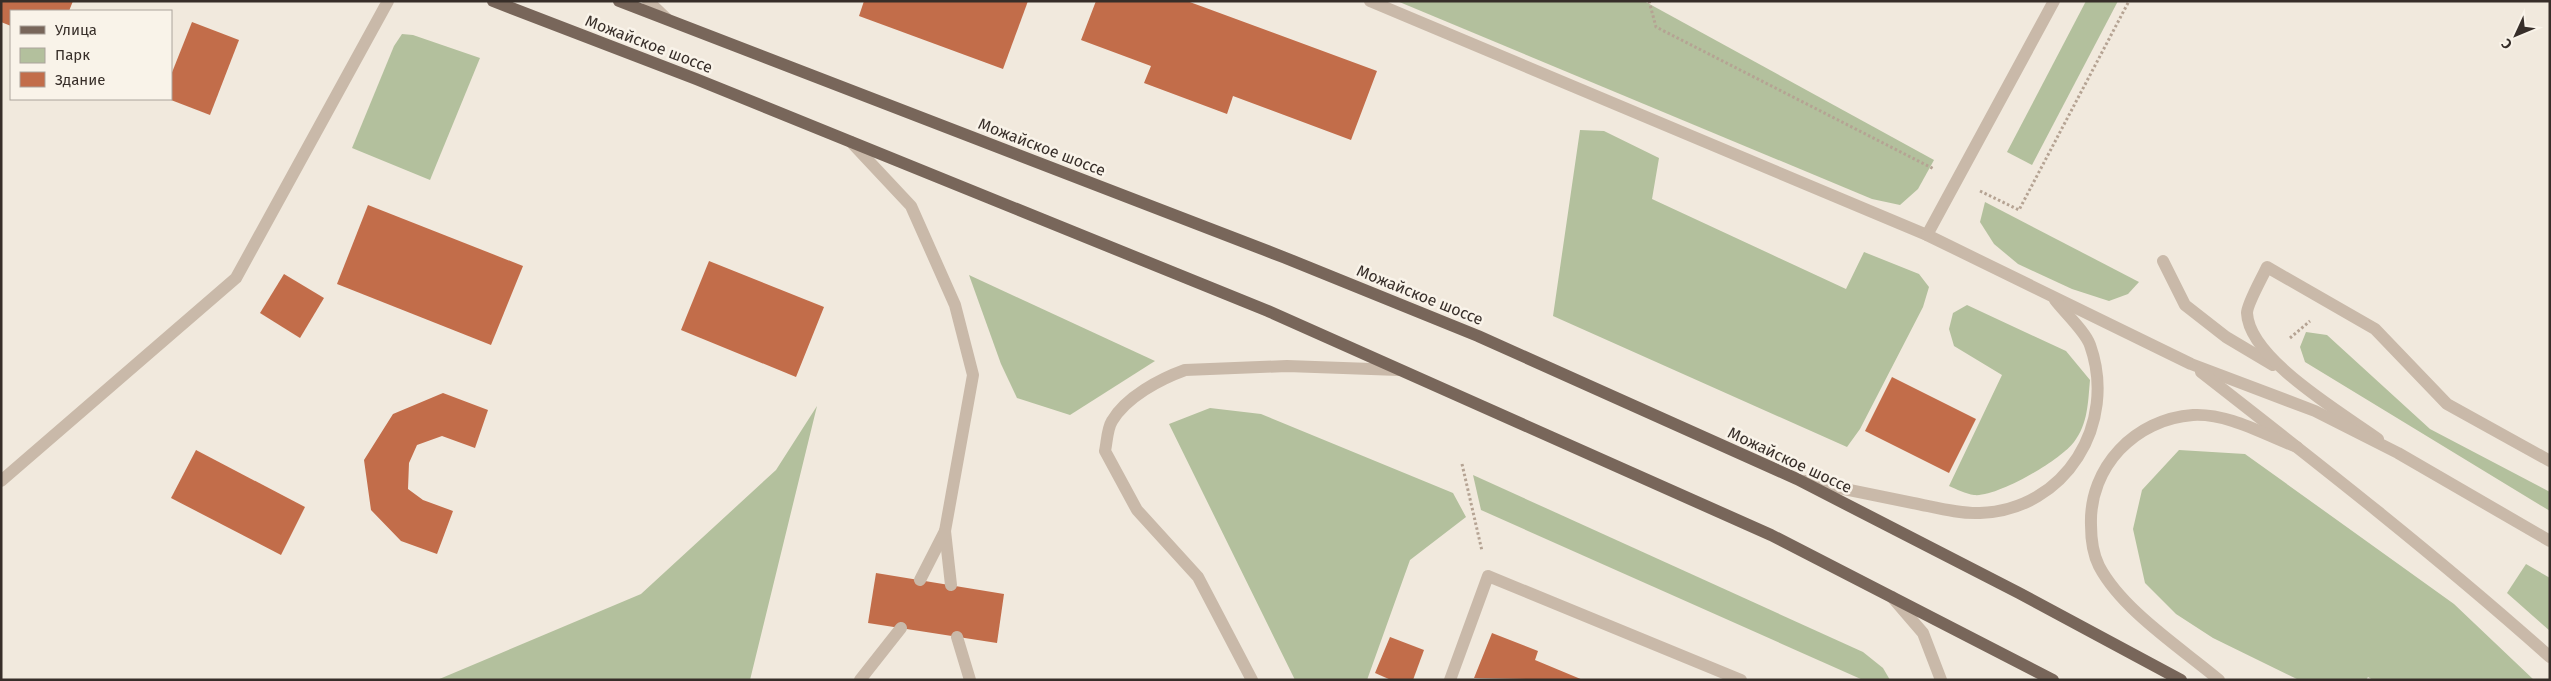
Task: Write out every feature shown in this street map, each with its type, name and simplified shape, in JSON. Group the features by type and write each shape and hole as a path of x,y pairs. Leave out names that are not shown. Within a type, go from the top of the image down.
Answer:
{"main road":[{"name":"Можайское шоссе","path":"493,1 696,79 1268,311 1771,535 2053,680"},
{"name":"Можайское шоссе","path":"619,1 1283,256 1478,336 1797,479 2019,593 2181,680"}],"street":[{"path":"1,480 236,278 388,1"},
{"path":"648,1 669,21"},
{"path":"1370,1 1927,235 2191,364 2315,411 2398,453 2550,541"},
{"path":"1927,235 2054,1"},
{"path":"851,142 911,206 955,305 973,375 945,531 951,585"},
{"path":"2163,261 2185,305 2226,337 2282,370 2398,453"},
{"path":"2282,370 2252,333 2247,312 2267,267 2375,329 2446,404 2550,461"},
{"path":"1797,479 1951,511 1980,513 2010,508 2045,491 2061,480 2077,459 2092,430 2098,400 2097,371 2089,342 2052,296"},
{"path":"2191,364 2297,447 2489,603 2550,656"},
{"path":"1252,680 1198,577 1137,510 1105,452 1111,422 1129,402 1170,375 1185,370 1287,366 1403,370"},
{"path":"2219,680 2129,605 2112,586 2098,564 2091,539 2090,513 2096,488 2107,464 2123,445 2144,429 2168,419 2193,415 2219,417 2297,447"},
{"path":"920,580 945,531"},
{"path":"1450,680 1488,576 1741,680"},
{"path":"1891,596 1923,634 1940,680"},
{"path":"860,680 901,628"},
{"path":"957,637 970,680"}],"path":[{"path":"1649,1 1656,26 2018,210 2130,1"},
{"path":"2291,344 2290,337 2310,321 2318,324"},
{"path":"1462,464 1488,576"}],"green space":[{"path":"1397,1 1644,1 1934,160 1918,189 1900,205 1872,199"},
{"path":"2086,1 2118,1 2032,165 2007,152"},
{"path":"402,34 413,35 480,58 430,180 352,148 394,46"},
{"path":"1580,130 1604,131 1659,158 1652,199 1846,289 1864,252 1919,274 1929,287 1923,307 1860,429 1847,447 1553,316"},
{"path":"1985,202 2139,282 2128,294 2109,301 2072,289 2018,264 1994,244 1980,222"},
{"path":"969,275 1155,361 1070,415 1017,398 1001,364"},
{"path":"1967,305 2066,351 2090,380 2085,420 2079,435 2067,450 2012,484 1997,491 1974,495 1964,493 1949,486 2002,375 1954,346 1949,329 1953,313"},
{"path":"2306,332 2327,335 2430,429 2550,492 2550,511 2305,362 2300,347"},
{"path":"817,406 750,680 437,680 641,594 776,470"},
{"path":"1210,408 1261,414 1453,493 1466,517 1410,560 1367,680 1295,680 1169,424"},
{"path":"2179,450 2245,454 2454,604 2534,680 2373,680 2368,677 2366,680 2299,680 2213,638 2176,614 2145,583 2133,529 2142,490"},
{"path":"1473,475 1863,652 1883,668 1890,680 1863,680 1481,510"},
{"path":"2526,564 2550,578 2550,631 2507,593"}],"building":[{"path":"2,1 73,1 69,10 10,10 10,26 1,22"},
{"path":"864,1 1028,1 1003,69 859,16"},
{"path":"1096,1 1187,1 1377,71 1351,140 1233,96 1227,114 1144,83 1151,66 1081,40"},
{"path":"192,22 239,40 210,115 171,100 172,72"},
{"path":"368,205 523,266 491,345 337,284"},
{"path":"709,261 824,307 796,377 681,330"},
{"path":"284,274 324,298 300,338 260,313"},
{"path":"1892,377 1976,419 1949,473 1865,431"},
{"path":"443,393 488,410 475,448 442,436 417,445 409,463 408,489 423,500 453,511 437,554 401,541 371,510 364,460 393,414"},
{"path":"196,450 305,507 281,555 171,498"},
{"path":"876,573 1004,594 997,643 868,623"},
{"path":"1492,633 1538,651 1535,660 1583,680 1474,678"},
{"path":"1390,637 1424,650 1413,680 1391,680 1375,673"}]}
